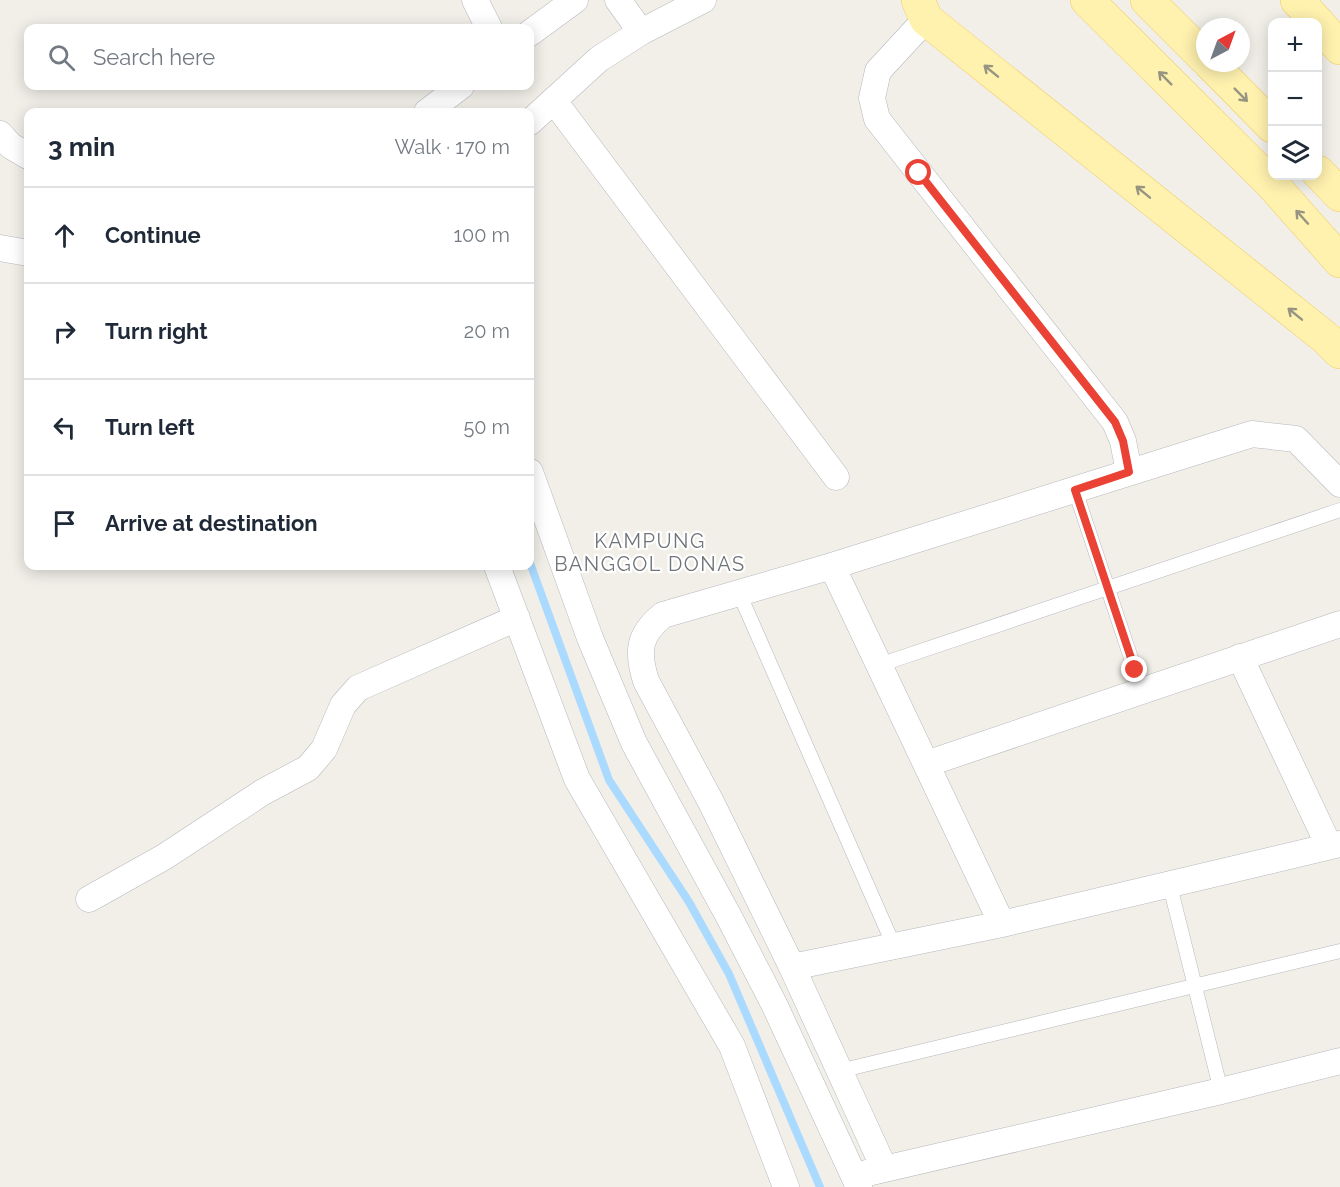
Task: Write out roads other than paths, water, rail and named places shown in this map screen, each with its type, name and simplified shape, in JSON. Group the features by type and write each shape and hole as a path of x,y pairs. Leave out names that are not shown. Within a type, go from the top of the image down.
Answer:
{"main road":[{"path":"1087,0 1271,183 1340,261"},
{"path":"1147,0 1196,49"},
{"path":"1297,0 1313,18"},
{"path":"922,9 1327,339 1340,352"},
{"path":"1322,28 1340,48"},
{"path":"1219,72 1268,122"},
{"path":"1322,177 1340,195"}],"street":[{"path":"475,0 487,24"},
{"path":"534,30 575,0"},
{"path":"618,0 641,32"},
{"path":"534,119 599,59 641,32 703,0"},
{"path":"922,9 878,71 872,98 877,119 1115,422 1123,441 1129,472"},
{"path":"432,108 456,90"},
{"path":"555,101 836,477"},
{"path":"0,134 11,146 24,154"},
{"path":"0,248 24,252"},
{"path":"884,1168 792,967 711,802 646,681 640,663 640,647 649,626 663,615 832,566 1252,434 1296,439 1340,484"},
{"path":"534,483 583,619 634,743 774,1004 857,1182 884,1168 1221,1091 1340,1061"},
{"path":"832,566 1002,924"},
{"path":"499,570 577,779 732,1046 786,1187"},
{"path":"89,899 164,856 255,796 308,768 324,749 343,705 358,688 517,618"},
{"path":"926,764 1340,624"},
{"path":"792,967 1002,924 1170,886 1334,845 1240,657"}],"lane":[{"path":"1075,490 1142,691"},
{"path":"879,665 1340,510"},
{"path":"739,593 894,946"},
{"path":"1170,886 1221,1091"},
{"path":"839,1071 1340,951"}],"waterway":[{"path":"533,570 609,780 689,902 729,974 820,1187"}],"district":[{"name":"KAMPUNG BANGGOL DONAS","path":"650,552"}]}
